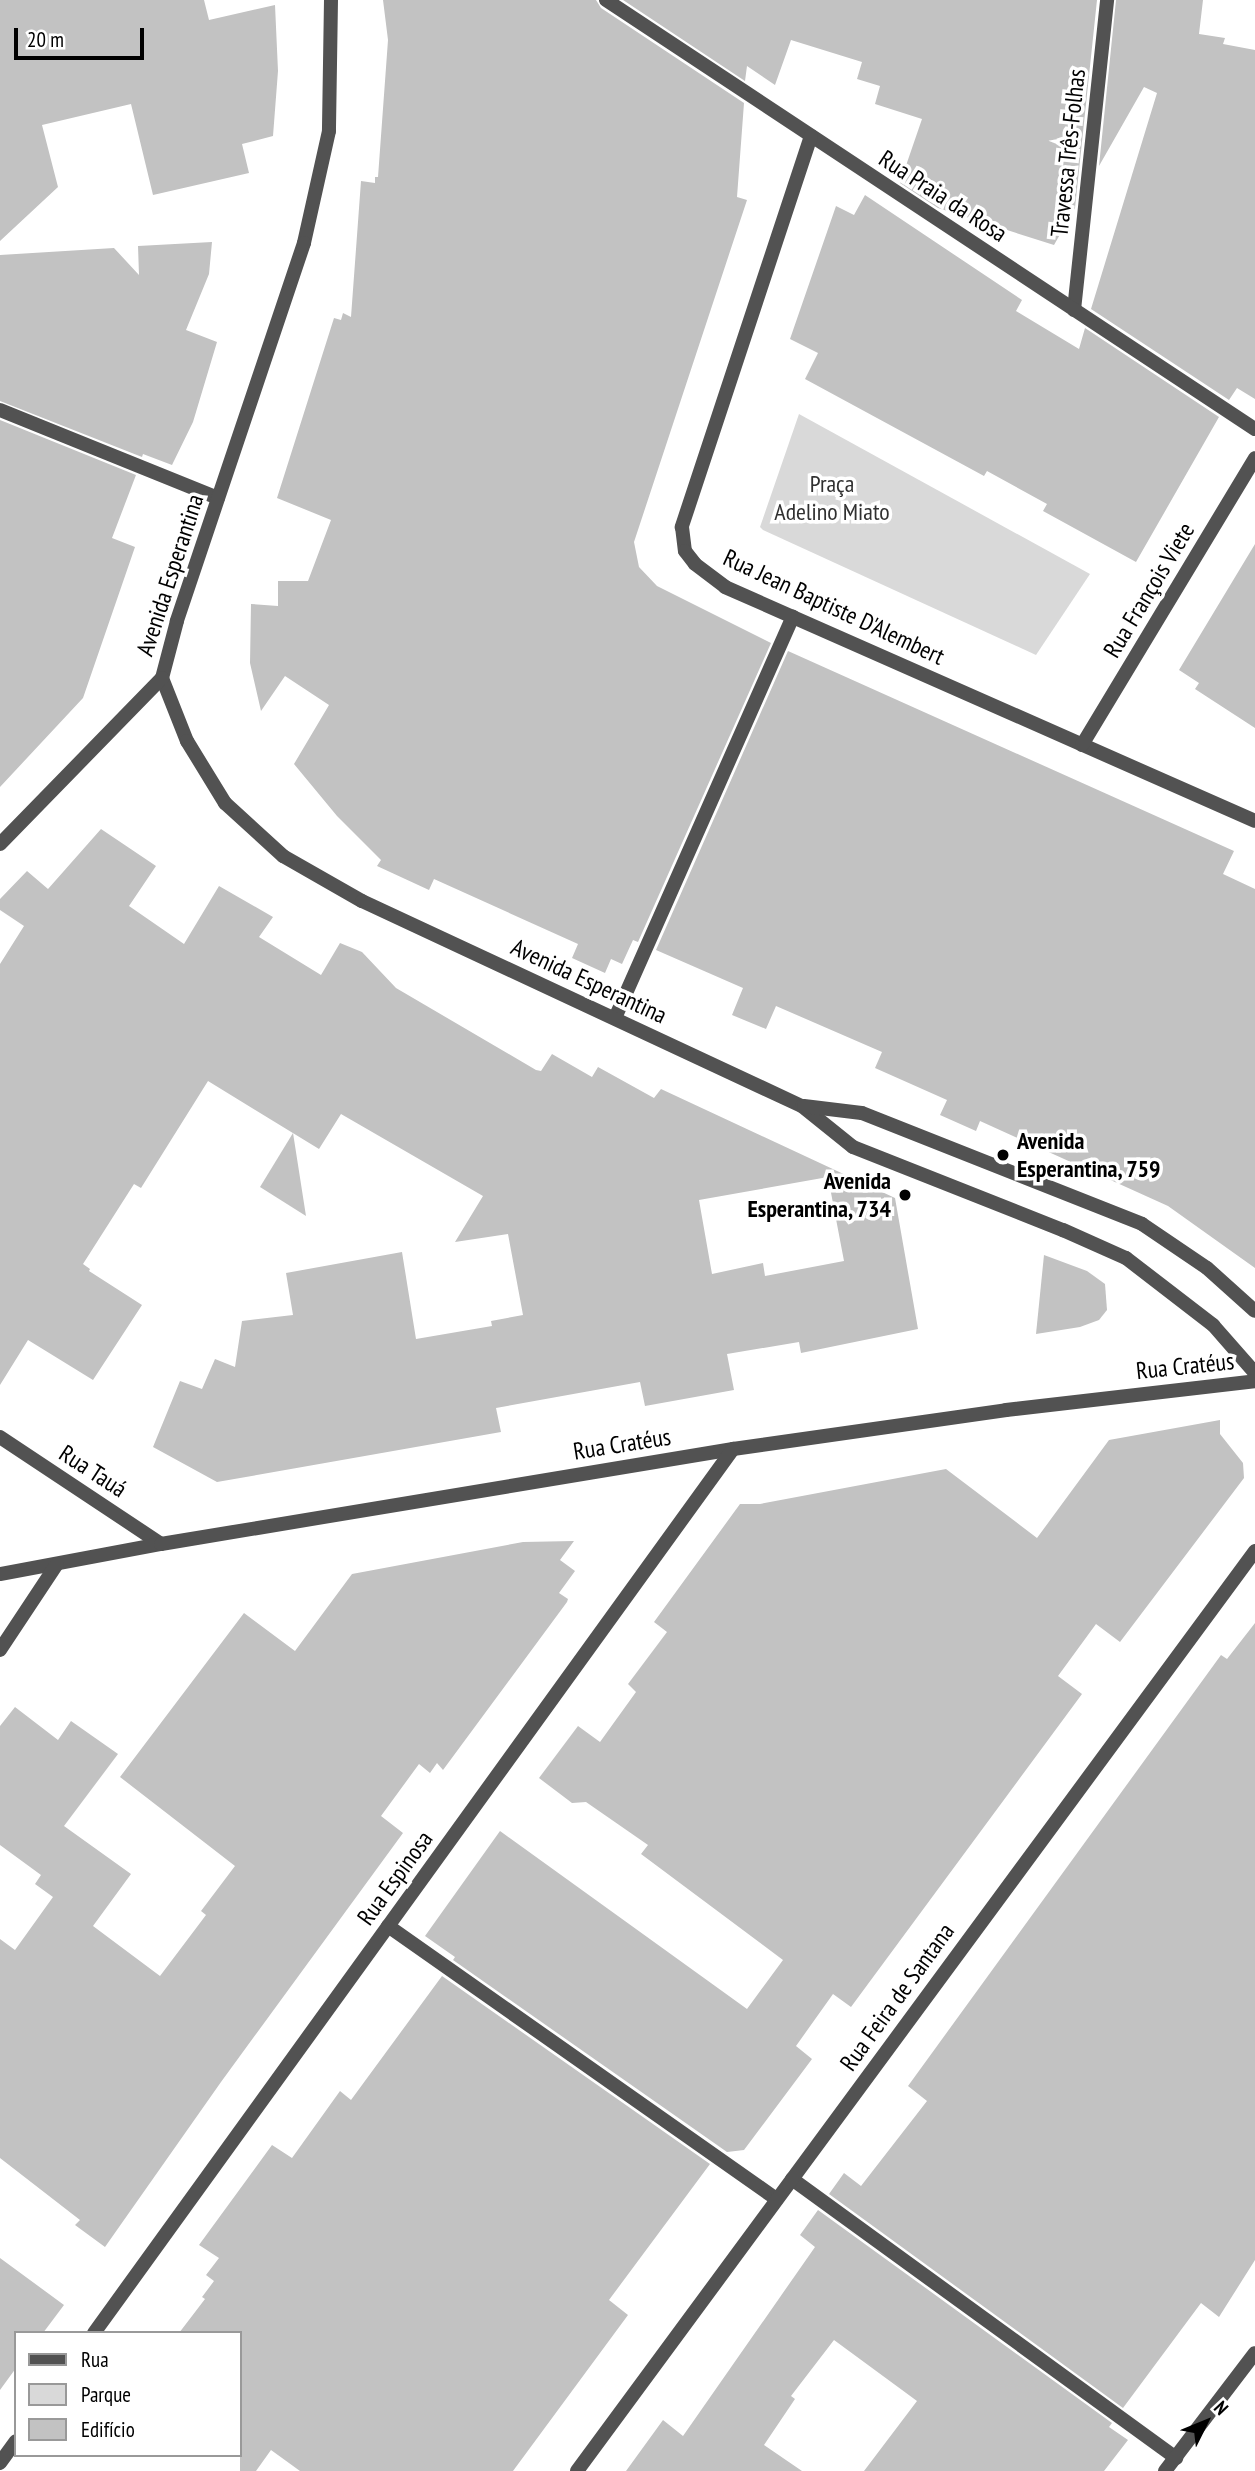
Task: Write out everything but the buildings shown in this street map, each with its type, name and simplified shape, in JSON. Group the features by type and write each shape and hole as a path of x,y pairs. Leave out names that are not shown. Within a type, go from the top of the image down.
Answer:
{"street":[{"name":"Avenida Esperantina","path":"331,0 329,131 304,243 218,498 162,678 187,741 225,803 283,856 362,901 802,1106 853,1147 1063,1230 1126,1258 1213,1325 1255,1373"},
{"name":"Rua Praia da Rosa","path":"606,0 1255,429"},
{"name":"Travessa Três-Folhas","path":"1074,310 1107,0"},
{"name":"Rua Jean Baptiste D'Alembert","path":"811,136 682,527 685,551 695,564 725,587 1255,821"},
{"path":"0,410 218,498"},
{"name":"Rua François Viete","path":"1082,745 1255,458"},
{"path":"615,1018 793,617"},
{"path":"0,844 162,678"},
{"name":"Avenida Esperantina","path":"802,1106 862,1113 1142,1224 1207,1268 1255,1311"},
{"name":"Rua Cratéus","path":"0,1574 161,1544 733,1449 1006,1410 1255,1381"},
{"name":"Rua Tauá","path":"0,1437 161,1544"},
{"name":"Rua Espinosa","path":"95,2331 733,1449"},
{"name":"Rua Feira de Santana","path":"577,2471 1255,1551"},
{"path":"0,1650 57,1564"},
{"path":"388,1926 777,2199"},
{"path":"792,2179 1176,2458"},
{"path":"1166,2471 1255,2353"},
{"path":"0,2463 14,2444"}],"green space":[{"name":"Praça Adelino Miato","path":"799,414 1090,574 1036,655 760,527"}],"place":[{"name":"Avenida Esperantina, 759","path":"1003,1155"},
{"name":"Avenida Esperantina, 734","path":"905,1195"}]}
